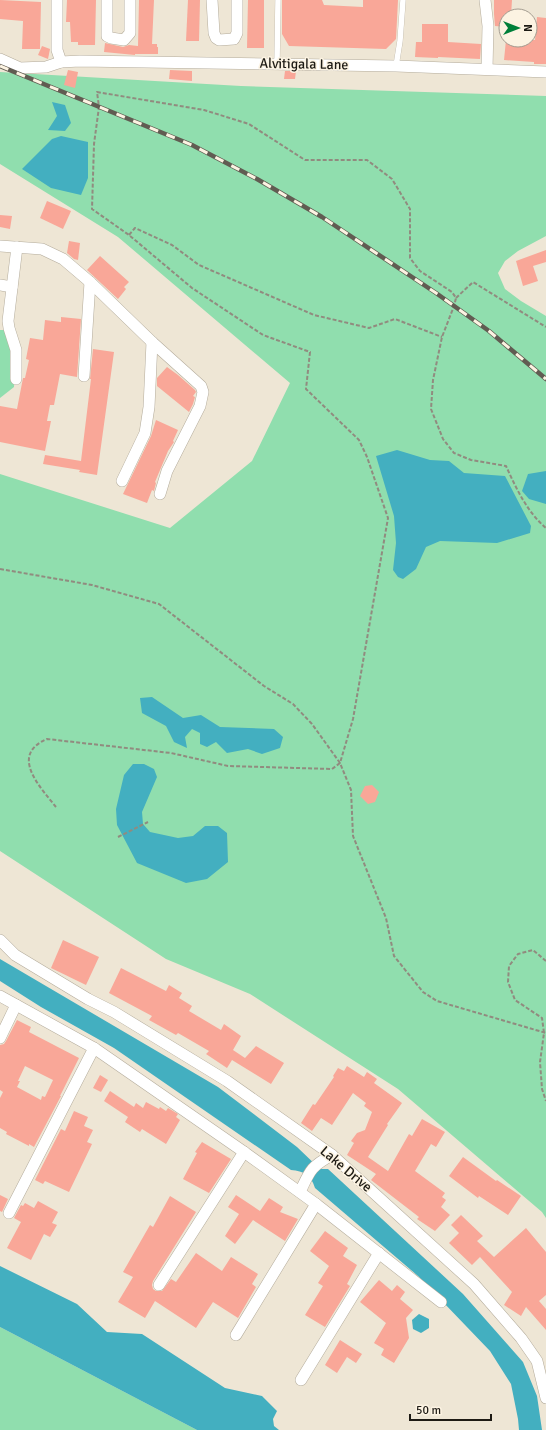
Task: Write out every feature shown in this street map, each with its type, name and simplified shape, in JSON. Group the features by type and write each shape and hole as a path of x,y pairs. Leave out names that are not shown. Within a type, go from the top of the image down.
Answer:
{"street":[{"path":"57,0 57,50 61,62"},
{"path":"107,0 107,36 124,40 130,33 130,0"},
{"path":"212,0 214,33 216,38 219,40 234,39 236,36 237,0"},
{"path":"485,0 488,26 487,69"},
{"name":"Alvitigala Lane","path":"0,60 20,68 46,67 61,62 80,61 277,63 546,72"},
{"path":"0,246 42,250 63,259 90,282 152,342 201,386 203,392 200,406 167,472 160,494"},
{"path":"16,379 16,350 4,321 12,287 17,247"},
{"path":"84,376 90,282"},
{"path":"0,286 12,287"},
{"path":"122,481 145,433 149,407 152,342"},
{"name":"Lake Drive","path":"0,940 15,955 88,999 114,1012 227,1081 332,1155 445,1257 474,1284 490,1302 521,1338 537,1361 546,1398"},
{"path":"0,996 94,1048 244,1152 316,1204 441,1302"},
{"path":"0,1038 16,1005"},
{"path":"9,1213 94,1048"},
{"path":"159,1285 244,1152"},
{"path":"300,1192 309,1172 318,1163 332,1155"},
{"path":"236,1335 316,1204"},
{"path":"301,1380 379,1253"}],"lane":[{"path":"277,63 278,0"},
{"path":"396,66 400,41 403,0"}],"path":[{"path":"56,807 35,780 28,763 29,753 37,743 47,739 172,753 228,766 332,768 340,763 353,719 388,518 367,457 359,440 306,389 310,352 263,336 192,288 129,235 92,209 94,144 99,106 97,92 204,110 249,124 305,160 368,160 392,178 410,209 410,258 420,271 452,292 456,298"},
{"path":"129,235 135,228 172,245 199,265 314,315 369,328 395,319 442,337"},
{"path":"546,327 473,282 456,298 442,337 433,380 431,409 443,439 454,452 471,460 506,466 517,491 540,523 546,528"},
{"path":"0,570 92,585 159,604 264,686 293,704 312,724 340,763 351,790 353,836 386,918 394,956 423,992 437,1001 545,1033"},
{"path":"118,837 148,822"},
{"path":"546,961 533,950 518,954 510,966 508,982 515,1000 542,1018 545,1033 540,1062 542,1089 546,1101"}],"green space":[{"path":"0,72 241,86 546,96 546,236 518,251 505,261 498,273 505,289 521,301 546,316 546,1218 542,1212 398,1089 250,994 166,959 0,851 0,474 170,528 252,461 290,383 118,237 0,164"},
{"path":"0,330 8,330 16,354 14,387 0,398"},
{"path":"0,1327 197,1430 0,1430"}],"water":[{"path":"52,102 65,105 71,123 65,131 48,130 57,116"},
{"path":"61,136 88,142 88,178 81,195 51,188 22,169 52,139"},
{"path":"397,450 430,460 449,461 464,473 505,476 531,526 530,533 497,543 440,541 426,547 416,569 403,579 398,577 393,570 396,543 394,516 376,456"},
{"path":"546,471 546,504 529,499 522,491 528,474"},
{"path":"152,697 183,718 201,715 220,727 274,729 283,737 280,748 262,754 248,749 227,753 216,742 207,747 200,744 200,733 192,729 185,737 187,748 174,742 166,726 142,713 140,698"},
{"path":"133,764 144,764 154,769 157,777 142,812 143,824 150,832 178,838 193,836 205,826 218,826 227,833 228,862 207,879 186,883 137,863 117,825 116,809 124,775"},
{"path":"0,959 218,1087 297,1147 320,1169 328,1169 463,1294 523,1362 537,1396 542,1430 519,1430 511,1384 490,1351 418,1276 315,1188 306,1174 300,1171 291,1170 114,1048 41,1007 0,981"},
{"path":"0,1266 77,1304 107,1332 142,1334 225,1388 262,1396 277,1411 273,1419 274,1426 279,1430 197,1430 0,1327"},
{"path":"419,1314 429,1319 429,1328 421,1333 413,1329 412,1320"}],"building":[{"path":"0,0 41,2 40,49 22,49 23,21 0,19"},
{"path":"67,0 96,0 95,45 78,45 78,42 71,42 70,22 66,22"},
{"path":"139,0 154,0 152,44 157,44 158,54 135,55 104,52 105,43 123,47 129,45 138,46"},
{"path":"188,0 200,0 199,41 186,41"},
{"path":"248,0 264,0 264,48 247,48"},
{"path":"282,0 322,0 324,5 363,7 363,0 398,0 396,39 386,49 289,46 282,34"},
{"path":"494,0 512,0 512,8 498,8 498,26 495,26"},
{"path":"538,17 546,18 546,64 504,60 505,48 538,48"},
{"path":"422,24 448,24 448,42 481,44 480,59 415,57 416,42 422,42"},
{"path":"42,46 50,49 48,59 38,55"},
{"path":"68,70 78,72 75,88 64,85"},
{"path":"170,70 192,71 192,81 169,79"},
{"path":"285,71 296,71 295,79 284,79"},
{"path":"47,201 71,211 63,229 40,218"},
{"path":"0,215 12,216 10,229 0,227"},
{"path":"69,241 80,243 78,260 74,259 67,253"},
{"path":"546,250 546,262 533,266 538,281 523,286 516,261"},
{"path":"100,256 129,282 124,287 126,289 118,299 87,270"},
{"path":"61,317 81,319 77,377 60,374 54,405 50,405 47,421 51,421 45,451 0,442 0,406 17,409 23,378 25,378 29,360 26,359 30,338 43,340 45,320 61,322"},
{"path":"93,349 114,352 97,475 79,472 80,470 43,464 45,455 81,461 91,379"},
{"path":"167,367 196,392 193,396 195,397 189,412 157,386 157,378"},
{"path":"156,420 178,430 155,482 154,491 152,490 147,503 123,494 151,436"},
{"path":"372,785 379,792 375,802 368,804 360,796 365,786"},
{"path":"63,940 99,957 86,985 51,968"},
{"path":"121,968 166,991 169,985 182,993 179,998 192,1006 189,1011 221,1030 224,1024 241,1036 233,1050 245,1058 256,1046 284,1063 271,1084 232,1060 227,1068 206,1054 209,1051 178,1033 176,1035 149,1020 152,1016 109,993"},
{"path":"17,1020 31,1027 29,1032 79,1058 34,1147 6,1134 7,1132 0,1128 0,1098 3,1092 0,1090 0,1045 4,1044","holes":["25,1066 53,1080 45,1097 42,1096 41,1100 17,1087 20,1081 18,1081"]},
{"path":"347,1066 364,1077 367,1072 377,1079 374,1083 402,1103 387,1124 388,1125 368,1157 388,1171 409,1134 412,1136 422,1119 445,1132 436,1147 431,1144 415,1171 445,1193 442,1197 446,1200 441,1207 450,1215 435,1231 417,1219 419,1217 371,1180 376,1174 347,1155 354,1143 351,1141 357,1133 365,1130 372,1112 364,1106 366,1103 353,1093 332,1125 321,1118 312,1131 301,1123 313,1104 315,1105 334,1077 333,1076 338,1068 344,1071"},
{"path":"100,1075 108,1080 101,1092 93,1088"},
{"path":"110,1091 134,1107 136,1103 143,1108 146,1102 166,1111 168,1108 178,1114 176,1117 180,1120 166,1144 142,1129 140,1132 125,1122 128,1117 104,1101"},
{"path":"74,1111 88,1117 84,1126 93,1130 87,1142 92,1144 69,1192 45,1181 43,1184 35,1180 61,1129 65,1131"},
{"path":"202,1142 231,1159 209,1193 183,1179 197,1153 195,1152"},
{"path":"463,1157 496,1181 497,1180 521,1196 508,1215 479,1196 478,1198 449,1176"},
{"path":"0,1195 8,1199 2,1212 0,1211"},
{"path":"236,1195 260,1211 269,1198 283,1207 280,1212 298,1219 285,1241 253,1220 235,1244 225,1236 239,1214 228,1207"},
{"path":"170,1196 196,1212 153,1281 153,1289 156,1291 162,1291 171,1279 176,1282 196,1253 222,1271 231,1257 258,1274 252,1284 256,1287 238,1318 213,1302 196,1328 155,1301 145,1318 118,1302 133,1277 123,1272 150,1225 153,1227"},
{"path":"38,1201 58,1212 52,1223 57,1225 50,1237 44,1234 31,1260 7,1248 21,1222 14,1218 21,1205 23,1206 25,1203 34,1208"},
{"path":"461,1215 483,1236 477,1241 494,1257 526,1228 546,1252 546,1295 539,1301 546,1309 546,1330 526,1307 521,1316 504,1305 512,1292 480,1257 472,1265 449,1243 459,1233 451,1225"},
{"path":"325,1231 348,1248 343,1256 357,1265 347,1284 350,1286 325,1327 305,1315 323,1286 318,1283 329,1266 310,1251"},
{"path":"379,1280 392,1291 397,1285 405,1292 400,1299 413,1310 406,1318 409,1338 394,1363 381,1355 384,1349 374,1343 386,1323 360,1302"},
{"path":"340,1340 362,1354 356,1363 347,1357 337,1373 325,1365"}],"railway":[{"path":"0,66 192,145 257,179 322,217 436,293 489,331 546,379"}]}
